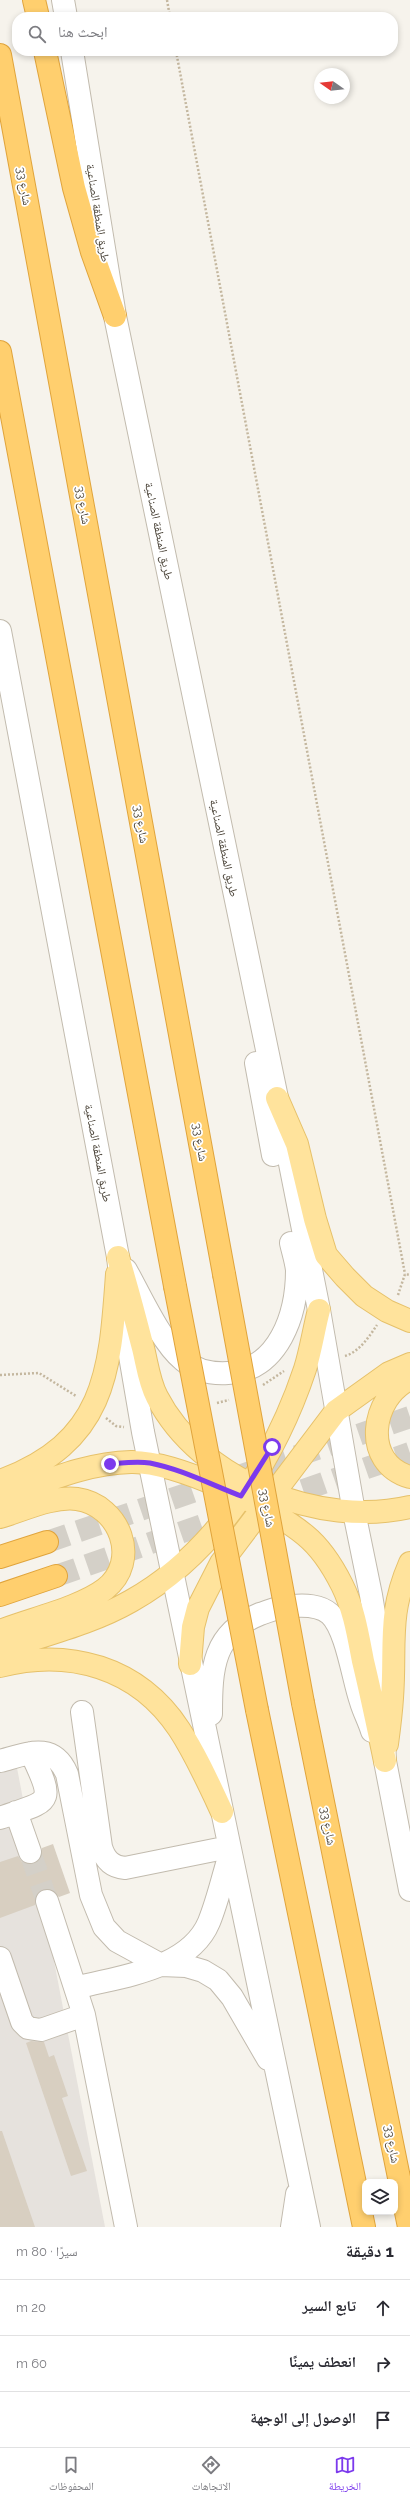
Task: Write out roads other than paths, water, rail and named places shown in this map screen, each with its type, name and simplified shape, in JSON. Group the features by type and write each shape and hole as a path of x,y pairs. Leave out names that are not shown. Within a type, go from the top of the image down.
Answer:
{"highway":[{"path":"34,0 37,12"},
{"name":"شارع 33","path":"0,55 303,1703 409,2227"},
{"path":"46,56 74,188 92,252 115,316"},
{"path":"0,352 175,1286 257,1710 364,2227"},
{"path":"0,1557 47,1542"},
{"path":"0,1595 56,1576"}],"main road":[{"path":"277,1098 298,1144 315,1219 326,1255 344,1277 364,1296 387,1311 410,1321"},
{"path":"0,1481 56,1453 76,1433 93,1409 108,1368 118,1257"},
{"path":"118,1257 156,1396 172,1422 185,1437 219,1464 245,1490"},
{"path":"0,1650 106,1613 150,1590 197,1550 245,1490 274,1442 296,1395 306,1367 319,1310"},
{"path":"190,1664 193,1628 198,1608 208,1584 221,1563 336,1411 389,1373 410,1364"},
{"path":"410,1379 395,1387 381,1408 377,1422 376,1440 382,1456 393,1468 410,1477"},
{"path":"0,1497 78,1470 131,1462 150,1464 245,1490 268,1502 306,1535 328,1560 343,1586 354,1616 385,1761"},
{"path":"0,1517 51,1501 67,1499 85,1501 103,1509 114,1520 122,1539 123,1554 116,1576 105,1589 75,1604 0,1631"},
{"path":"268,1502 354,1512 384,1511 410,1507"},
{"path":"385,1761 392,1698 394,1611 400,1585 410,1563"},
{"path":"0,1666 36,1659 78,1660 108,1670 134,1684 151,1697 178,1728 222,1812"}],"street":[{"path":"63,0 65,12"},
{"name":"طريق المنطقة الصناعية","path":"73,56 115,316 257,1009"},
{"name":"طريق المنطقة الصناعية","path":"0,631 118,1257 129,1350 150,1464"},
{"path":"257,1009 277,1098 319,1310 354,1512 371,1595 380,1650 385,1761 410,1890"},
{"path":"118,1257 170,1345 182,1359 197,1369 217,1374 236,1372 255,1366 271,1353 284,1335 292,1307 297,1269 256,1070 257,1009"},
{"path":"150,1464 173,1572 190,1664 211,1753 222,1812 281,2083 309,2227"},
{"path":"211,1753 211,1681 216,1657 225,1640 238,1624 280,1606 305,1605 322,1608 330,1614 336,1622 344,1642 361,1703 385,1761"},
{"path":"82,1712 101,1847 107,1860 113,1865 125,1868 230,1849"},
{"path":"0,1761 31,1753 43,1752 54,1755 63,1763 68,1774 90,1895 104,1927 117,1941 161,1965 186,1966 203,1971 218,1980 252,2029 281,2083"},
{"path":"30,1852 8,1815 41,1802 46,1793 45,1783 31,1753"},
{"path":"76,1988 161,1965 185,1951 198,1939 209,1922 230,1849"},
{"path":"47,1901 84,2015 126,2227"},
{"path":"0,1958 22,2022 28,2028 41,2030 84,2015"},
{"path":"292,2227 299,2179"}],"tunnel":[{"path":"47,1542 410,1417"},
{"path":"272,1501 410,1453"},
{"path":"56,1576 234,1514"},
{"path":"30,1852 47,1901"}]}
